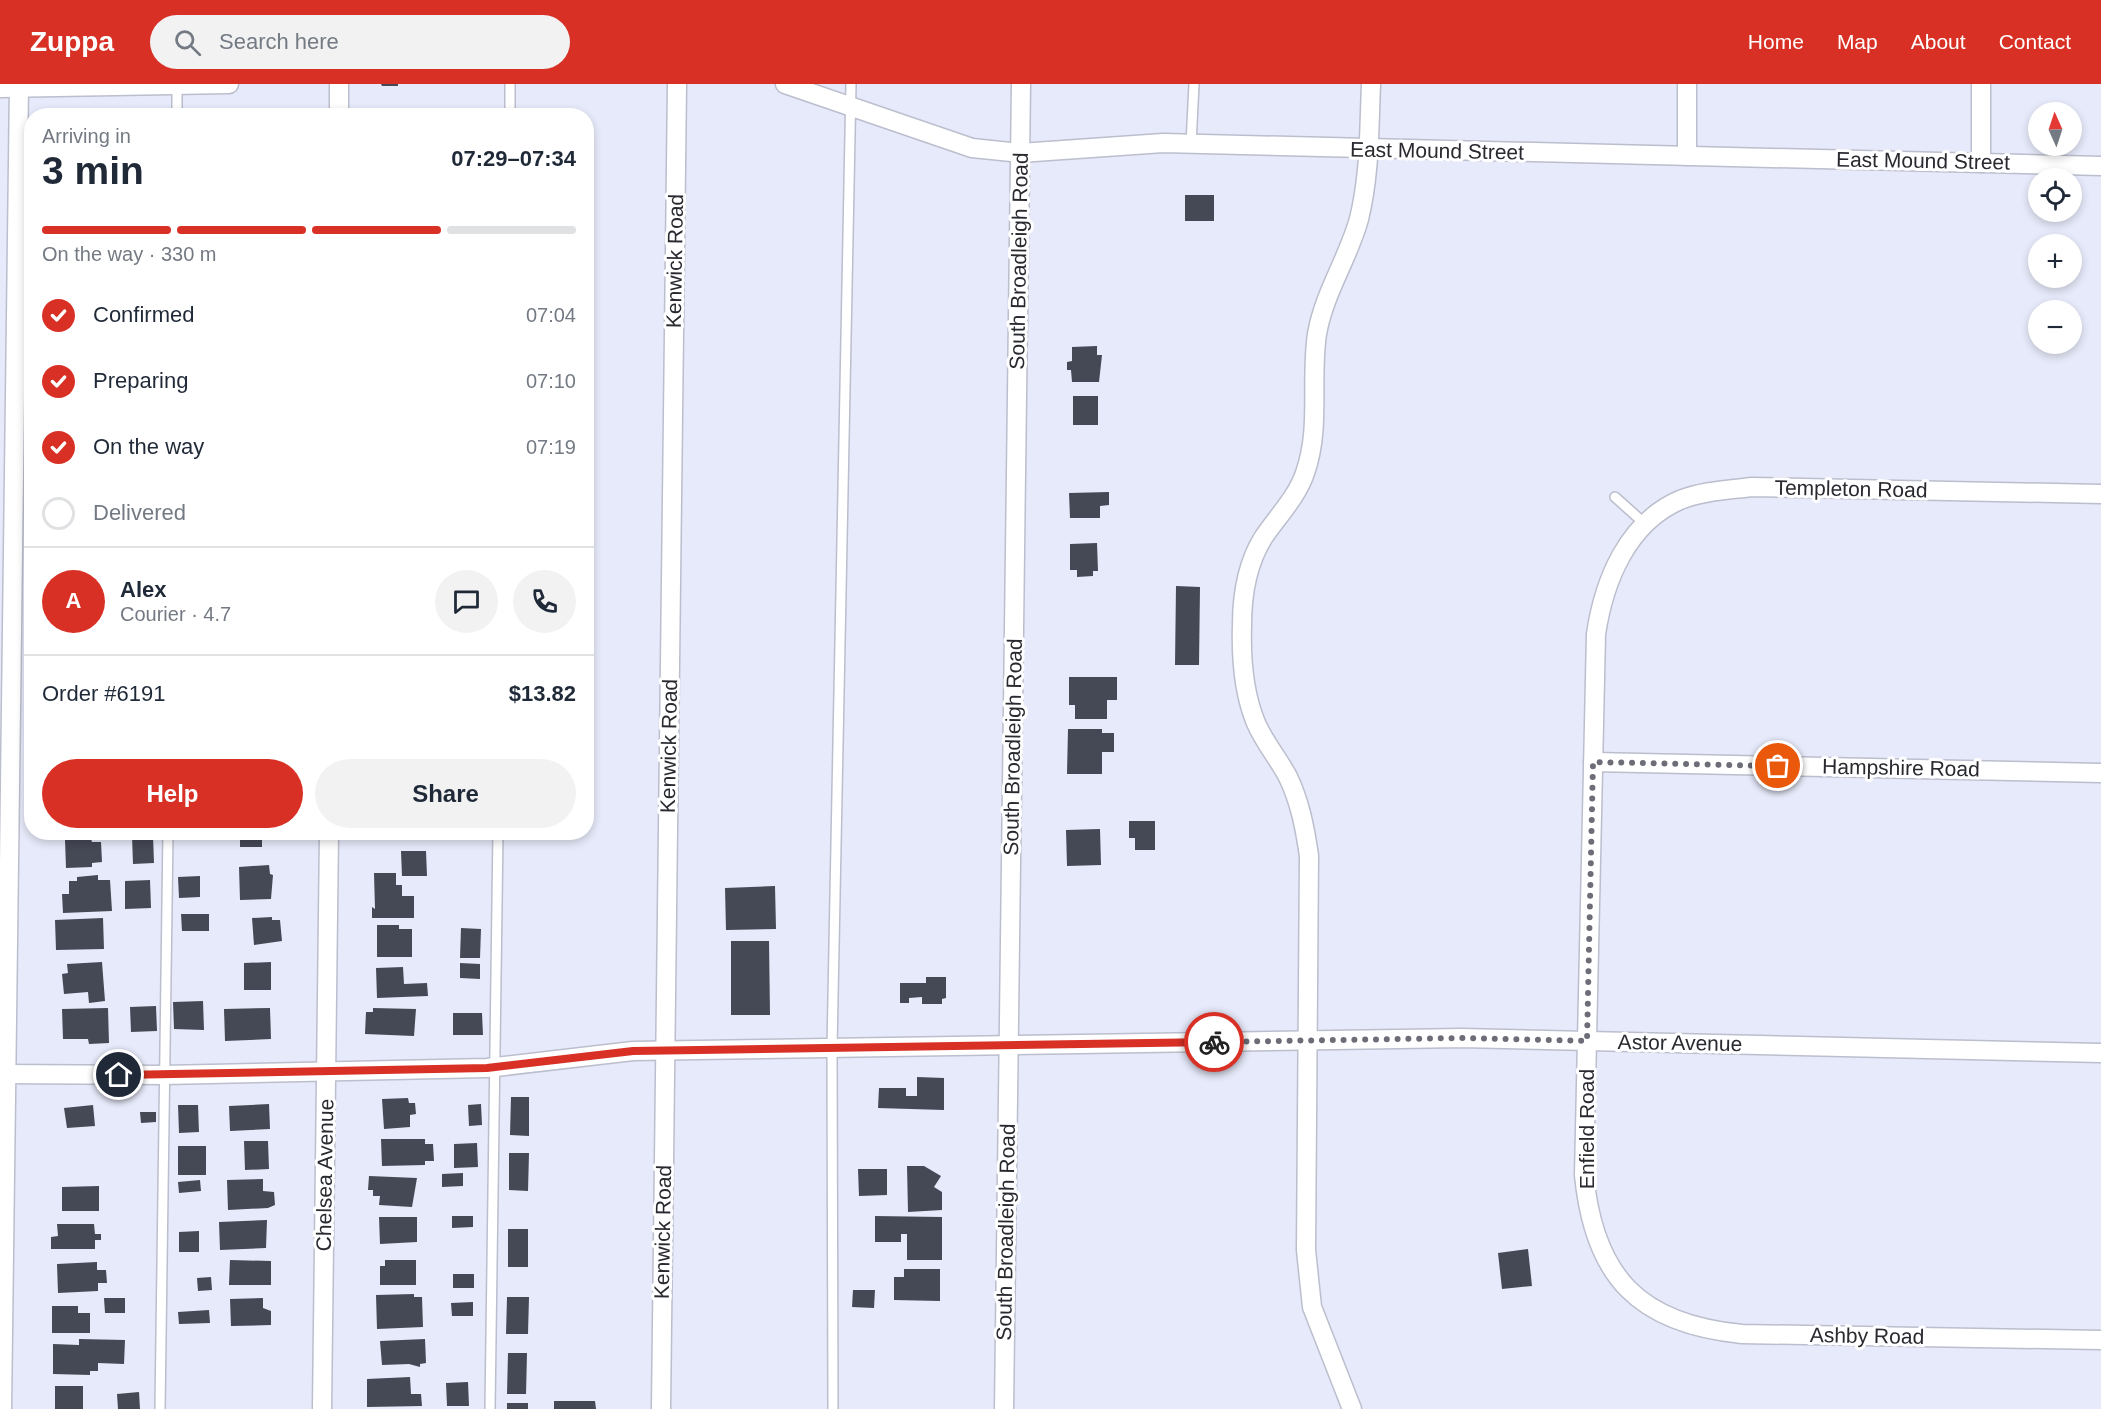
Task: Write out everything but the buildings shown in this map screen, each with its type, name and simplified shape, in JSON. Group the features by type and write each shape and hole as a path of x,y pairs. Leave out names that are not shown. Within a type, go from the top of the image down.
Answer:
{"street":[{"path":"0,88 229,84"},
{"path":"339,84 339,108"},
{"name":"Kenwick Road","path":"661,1409 677,84"},
{"name":"East Mound Street","path":"785,84 972,148 1020,153 1163,143 2101,166"},
{"name":"South Broadleigh Road","path":"1004,1409 1021,84"},
{"path":"1352,1409 1312,1307 1308,1286 1306,1250 1309,856 1305,827 1287,776 1256,724 1248,701 1243,667 1243,596 1249,568 1262,539 1304,476 1311,453 1317,336 1323,306 1358,221 1369,170 1371,84"},
{"path":"1687,84 1688,156"},
{"path":"1980,163 1981,84"},
{"path":"2,1409 3,1074 19,86"},
{"name":"Templeton Road","path":"1623,551 1644,523 1661,510 1698,495 1752,487 2101,494"},
{"name":"Enfield Road","path":"1623,551 1605,590 1596,634 1584,1175 1588,1214 1606,1263 1621,1284 1640,1299"},
{"name":"Hampshire Road","path":"1593,762 2101,772"},
{"name":"Chelsea Avenue","path":"322,1409 329,840"},
{"name":"Astor Avenue","path":"3,1074 164,1075 494,1067 633,1051 1462,1038 2101,1053"},
{"name":"Ashby Road","path":"1640,1299 1688,1326 1733,1333 2101,1340"}],"lane":[{"path":"510,84 510,108"},
{"path":"833,1409 832,1048 851,84"},
{"path":"1191,144 1194,84"},
{"path":"177,85 177,108"},
{"path":"1615,497 1644,523"},
{"path":"160,1409 168,840"},
{"path":"490,1409 498,840"}],"way so far":[{"path":"1214,1042 1462,1038 1587,1041 1593,762 1778,766"}],"route":[{"path":"119,1075 487,1068 633,1051 1214,1042"}]}
